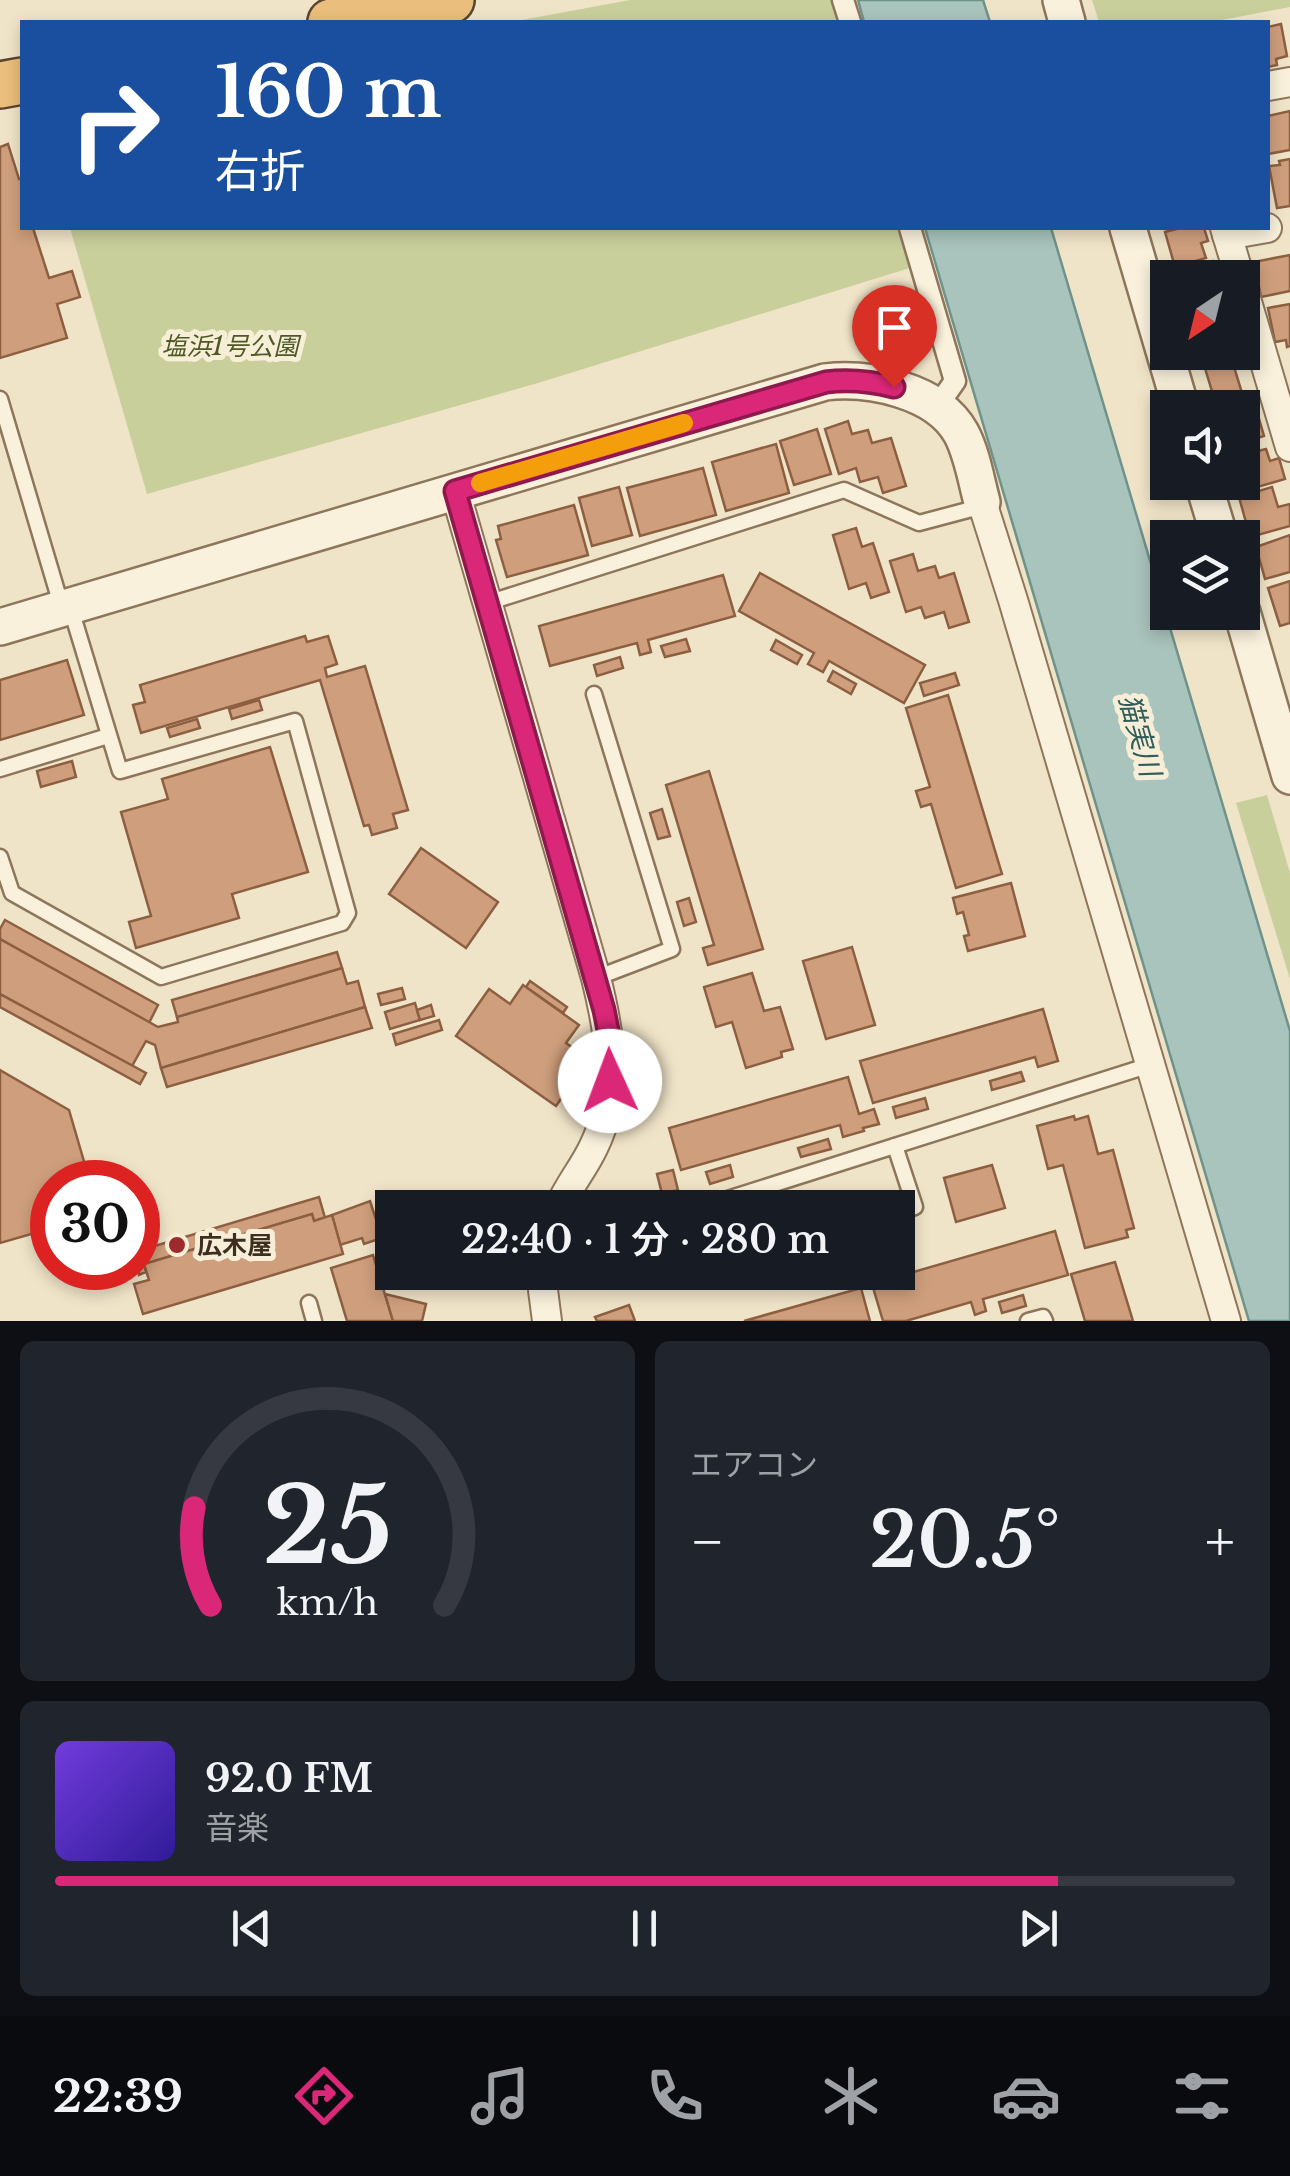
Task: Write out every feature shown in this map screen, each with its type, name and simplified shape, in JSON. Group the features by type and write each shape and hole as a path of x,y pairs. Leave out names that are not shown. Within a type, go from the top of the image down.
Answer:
{"highway":[{"path":"342,20 451,0"}],"street":[{"path":"911,230 955,382 936,408"},
{"path":"1129,230 1176,390"},
{"path":"1226,231 1235,260"},
{"path":"1260,325 1278,365 1290,447"},
{"path":"0,627 826,382 872,382 915,396 950,419 960,432 1019,618 1226,1321"},
{"path":"455,491 596,978 609,1035 608,1102 596,1142 569,1190"},
{"path":"1247,630 1290,776"},
{"path":"543,1290 547,1321"}],"lane":[{"path":"0,399 120,771 295,721 348,913 342,922 160,977 12,894 0,856"},
{"path":"487,603 844,490 918,523 983,504"},
{"path":"594,694 672,949 596,978"},
{"path":"0,769 108,736"},
{"path":"756,1190 1150,1065"},
{"path":"895,1146 909,1190"},
{"path":"309,1303 314,1321"},
{"path":"1028,1321 1043,1317 1044,1321"}],"green space":[{"path":"630,0 831,0 837,20 522,20"},
{"path":"1092,0 1290,0 1290,7 1222,20 1098,20"},
{"name":"塩浜1号公園","path":"71,230 902,230 913,267 538,383 147,494"},
{"path":"1267,795 1290,873 1290,979 1236,803"}],"water":[{"path":"858,0 983,0 989,20 863,20"},
{"name":"猫実川","path":"926,230 1052,230 1150,561 1150,630 1171,630 1290,1031 1290,1321 1249,1321"}],"building":[{"path":"1281,24 1287,56 1276,59 1277,65 1270,67 1270,27"},
{"path":"1290,111 1290,150 1270,154 1270,116"},
{"path":"8,144 20,179 20,230 34,230 49,278 72,271 80,297 57,304 67,338 0,358 0,147"},
{"path":"1290,159 1290,206 1277,208 1270,166 1280,165 1279,161"},
{"path":"1205,230 1208,241 1201,243 1206,258 1173,260 1165,232"},
{"path":"1290,255 1290,291 1261,297 1260,261"},
{"path":"1290,304 1287,347 1286,340 1275,342 1268,308"},
{"path":"1206,370 1235,370 1241,390 1212,390"},
{"path":"848,421 852,434 868,430 872,443 891,438 906,486 883,493 878,477 860,482 856,468 839,474 825,429"},
{"path":"817,429 831,474 794,485 780,441"},
{"path":"776,444 789,493 726,511 712,462"},
{"path":"1266,449 1270,461 1279,458 1285,479 1260,486 1260,450"},
{"path":"703,468 716,515 640,536 627,488"},
{"path":"619,487 632,535 592,546 579,498"},
{"path":"1272,487 1278,507 1290,504 1290,526 1260,534 1260,520 1245,520 1240,500 1260,500 1260,491"},
{"path":"574,505 588,555 507,577 496,540 501,539 498,526"},
{"path":"856,528 862,547 873,543 889,592 871,598 866,583 849,589 833,535"},
{"path":"1290,535 1290,572 1265,579 1260,546"},
{"path":"913,554 918,571 935,566 939,578 954,573 969,622 949,628 944,612 925,618 921,607 906,612 890,561"},
{"path":"760,573 925,665 904,703 829,661 823,672 808,664 814,653 739,611"},
{"path":"723,575 735,616 648,640 651,652 640,655 637,643 550,666 539,626"},
{"path":"1290,581 1290,623 1280,626 1268,588"},
{"path":"305,636 307,642 328,636 337,664 325,668 327,677 365,666 408,810 393,814 397,828 372,835 369,825 364,826 320,680 141,733 133,705 145,702 140,685"},
{"path":"686,639 690,651 665,657 661,646"},
{"path":"776,640 802,655 797,664 771,650"},
{"path":"620,657 623,668 597,676 594,665"},
{"path":"67,660 84,715 0,740 0,680"},
{"path":"833,671 856,684 851,694 828,681"},
{"path":"955,673 959,685 924,696 920,683"},
{"path":"948,695 1002,874 956,888 931,804 921,807 916,791 930,787 906,708"},
{"path":"259,700 262,710 232,719 229,709"},
{"path":"197,719 200,728 170,737 167,728"},
{"path":"270,747 308,872 232,894 239,918 136,948 129,922 151,916 121,812 168,799 162,779"},
{"path":"72,761 76,777 41,787 37,771"},
{"path":"709,771 763,949 708,965 703,948 714,945 666,785"},
{"path":"662,809 670,836 658,839 650,813"},
{"path":"421,848 498,902 466,948 389,894"},
{"path":"1011,883 1025,936 968,951 964,936 969,935 963,912 957,914 953,898"},
{"path":"689,898 696,922 684,926 677,902"},
{"path":"5,920 158,1005 149,1023 0,939"},
{"path":"0,939 158,1027 178,1022 177,1017 342,968 347,984 358,981 365,1007 161,1068 155,1045 146,1041 132,1066 0,994"},
{"path":"852,947 875,1025 826,1039 803,961"},
{"path":"337,952 342,968 177,1017 172,1000"},
{"path":"752,973 764,1011 780,1007 793,1049 781,1052 782,1057 746,1068 732,1022 716,1027 704,987"},
{"path":"530,981 567,1007 563,1013 526,987"},
{"path":"523,985 579,1025 566,1043 589,1059 556,1106 456,1036 489,989 510,1004"},
{"path":"402,988 405,999 381,1005 378,994"},
{"path":"0,994 146,1073 140,1084 0,1007"},
{"path":"415,1003 420,1020 390,1029 385,1012"},
{"path":"431,1005 434,1016 420,1020 417,1010"},
{"path":"365,1007 372,1028 167,1087 161,1068"},
{"path":"1043,1009 1058,1061 1038,1067 1035,1057 873,1103 860,1061"},
{"path":"439,1020 442,1030 396,1045 393,1034"},
{"path":"0,1070 69,1110 84,1160 30,1160 30,1234 0,1243"},
{"path":"1021,1072 1024,1081 992,1090 990,1081"},
{"path":"848,1077 859,1114 874,1109 879,1124 843,1137 840,1125 681,1170 669,1128"},
{"path":"925,1098 928,1109 896,1118 893,1107"},
{"path":"1074,1116 1075,1120 1088,1116 1098,1154 1113,1150 1134,1228 1126,1230 1128,1237 1085,1248 1063,1165 1048,1169 1037,1126"},
{"path":"828,1139 831,1149 801,1157 798,1148"},
{"path":"730,1165 733,1177 710,1184 706,1172"},
{"path":"992,1165 1005,1208 956,1222 944,1178"},
{"path":"673,1170 678,1190 661,1190 657,1174"},
{"path":"319,1197 325,1218 314,1221 312,1214 160,1259 160,1244"},
{"path":"370,1201 375,1216 375,1240 364,1244 362,1238 340,1245 332,1215"},
{"path":"312,1214 314,1221 332,1215 343,1254 143,1314 136,1290 160,1290 160,1259"},
{"path":"1055,1231 1068,1275 983,1299 986,1311 975,1315 971,1302 906,1321 883,1321 874,1290 915,1290 915,1272"},
{"path":"373,1255 375,1290 384,1290 393,1321 347,1321 331,1268"},
{"path":"1115,1262 1133,1321 1085,1321 1071,1274"},
{"path":"862,1290 870,1321 744,1321"},
{"path":"385,1294 426,1304 422,1321 393,1321"},
{"path":"1023,1295 1026,1306 1002,1313 999,1302"},
{"path":"629,1305 635,1321 597,1321 595,1317"}],"slow traffic":[{"path":"480,483 684,423"}],"place":[{"name":"広木屋","path":"177,1245"}],"route":[{"path":"610,1081 609,1035 596,978 455,491 800,388 848,380 894,387"}]}
